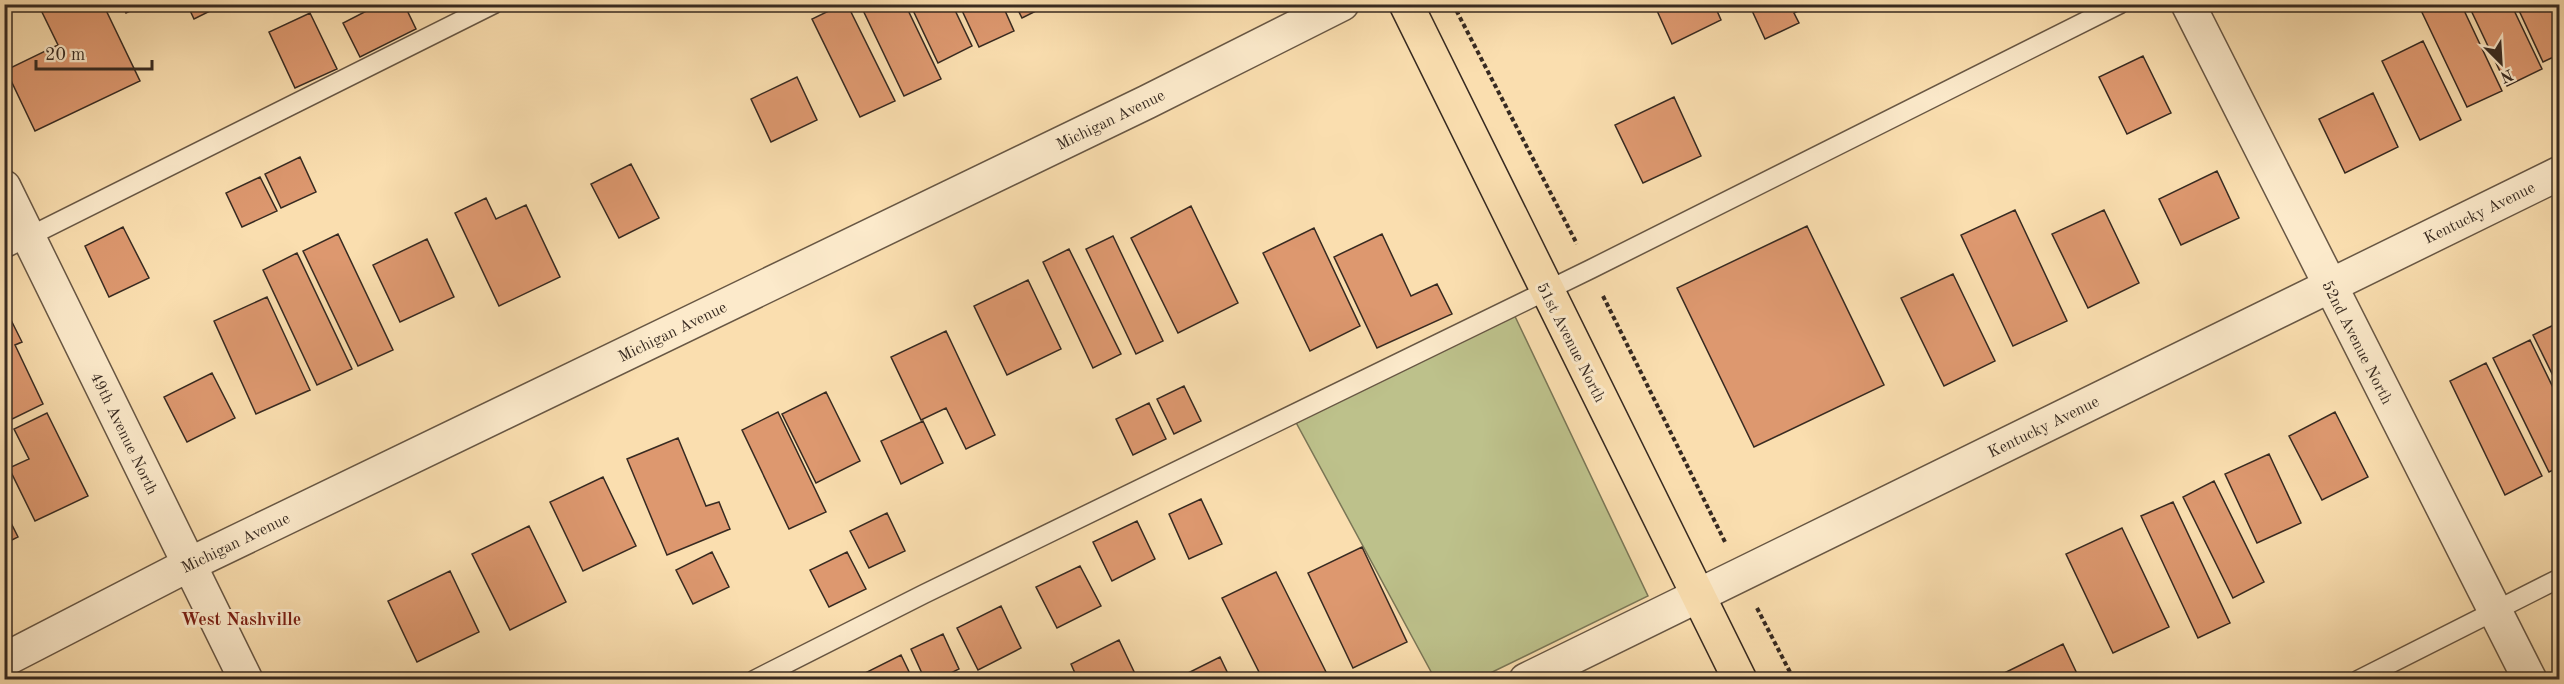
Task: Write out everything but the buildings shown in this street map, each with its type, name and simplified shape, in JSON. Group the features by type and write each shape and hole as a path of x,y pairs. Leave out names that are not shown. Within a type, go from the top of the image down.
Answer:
{"main road":[{"name":"51st Avenue North","path":"1406,4 1740,680"}],"street":[{"name":"Michigan Avenue","path":"4,660 190,564 1147,102 1342,4"},
{"name":"52nd Avenue North","path":"2188,4 2530,680"},
{"name":"Kentucky Avenue","path":"1526,680 2559,173"},
{"name":"49th Avenue North","path":"4,187 16,243 190,564 246,680"}],"lane":[{"path":"16,243 494,4"},
{"path":"754,680 924,594 1547,291 2120,4"},
{"path":"2358,680 2559,578"}],"path":[{"path":"1453,4 1591,269 1739,574 1794,680"}],"green space":[{"path":"1511,308 1648,596 1478,679 1435,679 1292,415"}],"district":[{"name":"West Nashville","path":"241,619"}]}
